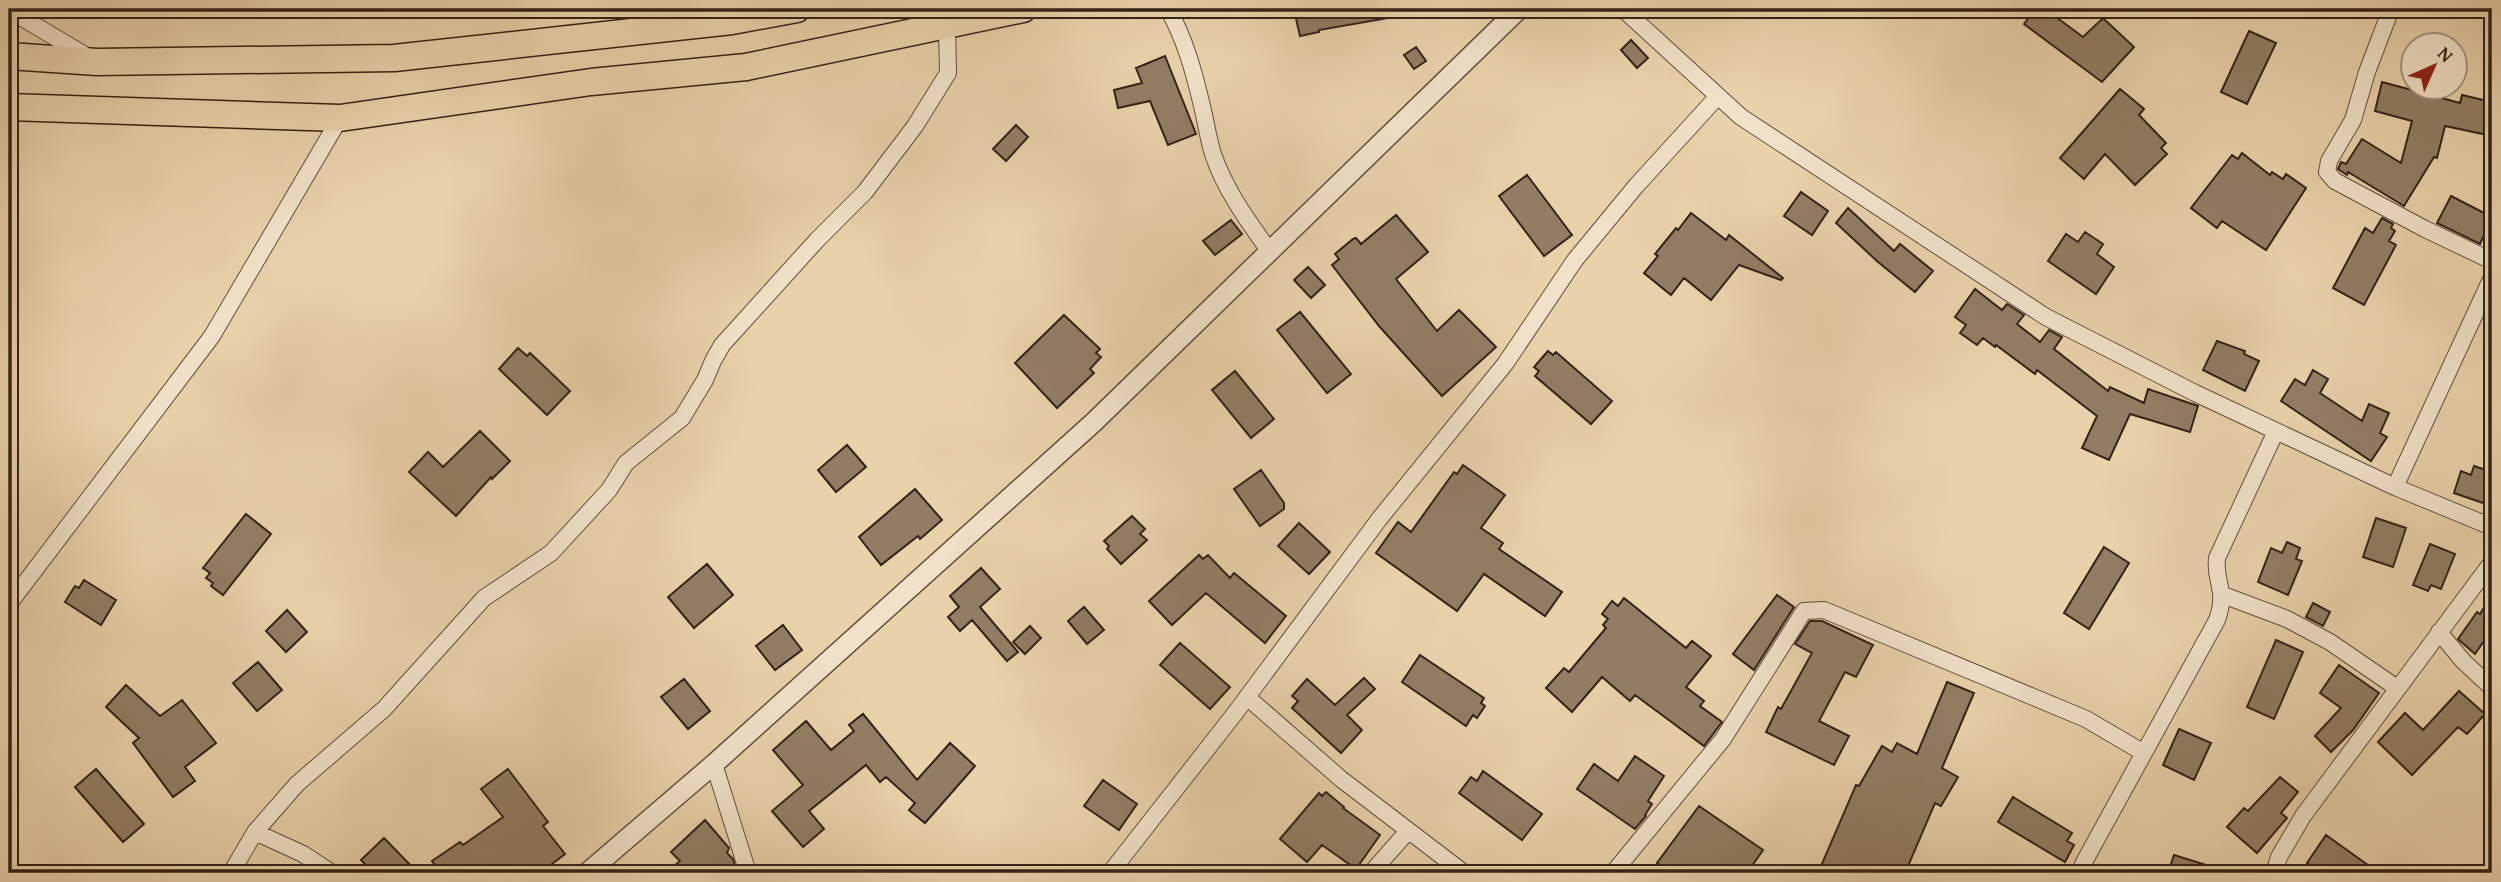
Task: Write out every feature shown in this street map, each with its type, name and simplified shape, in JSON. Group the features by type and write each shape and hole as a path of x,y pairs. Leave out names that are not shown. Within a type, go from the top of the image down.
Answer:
{"highway":[{"path":"9,56 97,62 394,58 732,21 797,9"},
{"path":"9,107 340,118 591,82 746,67 1023,9"},
{"path":"591,82 592,36"}],"street":[{"path":"1168,9 1180,30 1212,152 1222,176 1245,217 1270,252"},
{"path":"587,873 714,764 1026,486 1519,9"},
{"path":"1623,9 1741,117 2046,317 2276,431 2395,487 2492,527"},
{"path":"2391,9 2367,72 2353,120 2329,161 2327,172 2335,181 2492,261"},
{"path":"9,10 97,62"},
{"path":"231,873 255,832 297,784 384,709 484,598 551,553 609,490 626,463 682,418 722,345 864,192 915,126 948,73 947,26"},
{"path":"1110,873 1247,697 1380,518 1504,364 1575,260 1636,186 1718,96"},
{"path":"9,604 212,336 340,118"},
{"path":"2395,487 2492,277"},
{"path":"2083,863 2217,620 2223,595 2216,567 2217,558 2276,431"},
{"path":"2274,873 2278,857 2303,816 2492,562"},
{"path":"2223,595 2320,636 2397,688"},
{"path":"1613,873 1723,739 1804,611 1825,610 2086,719 2144,753"},
{"path":"2440,632 2463,661 2492,688"},
{"path":"1247,697 1341,779 1464,873"},
{"path":"714,764 747,873"},
{"path":"1371,873 1408,831"},
{"path":"255,832 303,854 332,873"}],"building":[{"path":"1337,9 1393,9 1394,17 1319,30 1300,36 1295,14"},
{"path":"2035,9 2045,9 2083,37 2103,18 2134,47 2102,82 2024,24"},
{"path":"2249,31 2276,43 2247,104 2221,92"},
{"path":"1631,40 1648,58 1637,68 1621,50"},
{"path":"1416,47 1426,61 1414,69 1404,55"},
{"path":"1165,56 1196,134 1168,145 1150,101 1118,108 1114,90 1142,83 1136,68"},
{"path":"2382,82 2400,87 2400,102 2460,103 2470,102 2470,97 2492,102 2492,136 2445,126 2437,158 2434,157 2404,206 2348,172 2347,175 2338,169 2341,162 2346,164 2362,139 2401,163 2412,121 2375,111"},
{"path":"2120,89 2144,109 2139,115 2166,143 2161,148 2167,154 2135,185 2105,154 2084,179 2060,158"},
{"path":"1016,125 1028,137 1006,161 993,149"},
{"path":"2242,153 2270,175 2272,172 2283,179 2286,174 2306,188 2266,250 2222,221 2217,228 2191,208 2232,155 2238,159"},
{"path":"1527,175 1572,235 1544,256 1499,196"},
{"path":"1801,192 1828,211 1812,235 1784,216"},
{"path":"2451,196 2492,217 2480,244 2437,223"},
{"path":"1848,208 1894,251 1900,244 1933,271 1915,292 1836,223"},
{"path":"1691,213 1726,240 1729,235 1783,278 1781,280 1739,265 1711,300 1684,278 1671,295 1644,273 1658,256 1655,254"},
{"path":"1396,215 1428,252 1396,279 1437,331 1459,310 1496,347 1442,396 1379,326 1332,265 1339,259 1335,254 1353,239 1356,238 1361,244"},
{"path":"2382,218 2393,224 2391,228 2395,231 2389,241 2396,245 2364,305 2333,288 2365,228 2373,233"},
{"path":"1231,220 1242,234 1215,255 1203,241"},
{"path":"2085,232 2103,244 2097,254 2114,267 2096,294 2048,261 2066,234 2078,242"},
{"path":"1308,267 1325,285 1311,298 1294,280"},
{"path":"1975,289 2002,310 2007,304 2024,315 2017,324 2040,342 2049,330 2062,337 2054,349 2108,391 2110,387 2144,403 2148,389 2198,406 2190,432 2130,414 2109,460 2082,448 2097,416 2037,370 2035,374 1996,345 1995,347 1983,338 1977,345 1960,333 1966,325 1955,317"},
{"path":"1300,312 1351,374 1327,393 1277,330"},
{"path":"1064,315 1100,349 1096,353 1101,357 1090,369 1094,373 1057,408 1015,363"},
{"path":"2217,341 2245,351 2244,354 2259,361 2245,391 2203,370"},
{"path":"518,348 527,356 530,353 570,391 547,415 499,369"},
{"path":"1548,351 1553,355 1556,352 1612,401 1591,424 1535,376 1539,371 1534,367"},
{"path":"2313,370 2328,379 2320,393 2362,421 2369,404 2389,413 2380,433 2387,437 2371,461 2281,401 2295,379 2305,385"},
{"path":"1235,371 1274,419 1251,438 1212,390"},
{"path":"480,431 510,461 492,479 491,477 456,516 409,472 428,452 443,467"},
{"path":"847,445 866,467 836,492 818,470"},
{"path":"1463,465 1505,495 1481,528 1503,543 1499,549 1562,592 1545,616 1484,574 1457,611 1376,553 1398,522 1411,532 1454,472 1457,474"},
{"path":"2474,466 2492,472 2492,506 2454,493 2461,471 2471,475"},
{"path":"1261,470 1284,503 1284,509 1260,526 1234,489"},
{"path":"915,489 942,520 920,539 918,536 881,565 859,537"},
{"path":"246,514 271,534 223,595 211,586 213,583 206,578 210,573 203,568"},
{"path":"1132,516 1145,529 1140,534 1147,540 1121,564 1107,549 1109,546 1104,541"},
{"path":"2376,518 2406,528 2393,567 2363,557"},
{"path":"1299,523 1330,552 1309,574 1278,546"},
{"path":"2287,542 2300,548 2296,559 2302,561 2288,595 2258,582 2271,548 2282,553"},
{"path":"2430,544 2455,554 2441,589 2431,585 2428,591 2413,585"},
{"path":"2104,547 2129,563 2089,629 2064,613"},
{"path":"1199,555 1203,559 1208,555 1230,578 1234,573 1286,616 1265,643 1206,593 1172,625 1149,601"},
{"path":"707,564 733,595 694,628 668,597"},
{"path":"981,568 1000,589 980,607 1018,652 1007,661 972,620 960,631 948,617 959,607 950,596"},
{"path":"84,580 116,600 101,625 65,602 75,586 79,588"},
{"path":"2492,594 2492,629 2475,654 2458,639 2477,612 2480,614"},
{"path":"1777,595 1794,607 1754,670 1733,654"},
{"path":"1624,598 1686,648 1692,641 1711,656 1686,687 1704,701 1700,706 1722,722 1704,746 1635,695 1630,701 1602,677 1572,712 1546,688 1564,668 1569,672 1606,628 1603,625 1608,619 1602,614 1612,601 1618,606"},
{"path":"2313,603 2330,612 2323,626 2306,617"},
{"path":"1084,607 1104,630 1087,644 1068,621"},
{"path":"287,610 307,632 286,652 266,631"},
{"path":"1810,621 1822,621 1873,645 1856,677 1845,672 1819,721 1849,736 1834,765 1766,732 1778,707 1781,709 1812,653 1795,644"},
{"path":"783,625 802,650 775,670 756,646"},
{"path":"1030,626 1041,638 1025,654 1013,642"},
{"path":"2276,640 2303,652 2274,719 2247,707"},
{"path":"1180,643 1230,687 1210,709 1160,665"},
{"path":"1420,655 1484,698 1481,703 1485,706 1477,718 1473,715 1466,726 1402,682"},
{"path":"258,662 282,690 257,711 233,683"},
{"path":"2339,665 2379,693 2353,730 2331,752 2315,736 2341,708 2320,693"},
{"path":"1364,678 1375,689 1347,715 1362,730 1341,753 1292,708 1298,701 1292,696 1307,679 1335,705"},
{"path":"684,679 710,711 688,729 661,697"},
{"path":"1947,682 1974,693 1942,768 1958,777 1941,806 1935,803 1905,873 1818,873 1856,785 1859,786 1882,746 1892,752 1897,743 1917,754"},
{"path":"126,685 160,716 182,700 216,743 185,767 195,781 173,797 133,743 139,738 106,707"},
{"path":"2459,691 2485,714 2467,734 2458,727 2412,775 2378,742 2405,713 2423,730"},
{"path":"863,714 917,780 950,743 975,766 925,823 909,810 915,803 886,777 880,782 866,765 809,811 824,829 803,847 772,811 803,785 773,750 806,721 831,750 854,731 849,725"},
{"path":"2179,729 2211,743 2194,780 2163,765"},
{"path":"1635,756 1664,776 1648,801 1652,804 1646,816 1635,829 1577,789 1594,764 1618,781"},
{"path":"96,769 144,824 123,842 75,787"},
{"path":"508,769 548,822 543,826 565,854 540,873 440,873 432,861 460,842 463,845 503,817 481,789"},
{"path":"1483,771 1542,814 1522,840 1459,793 1471,777 1477,781"},
{"path":"2280,777 2298,792 2281,813 2287,818 2257,853 2227,827 2244,808 2248,811"},
{"path":"1103,780 1137,804 1119,830 1084,806"},
{"path":"1326,792 1380,835 1356,869 1322,845 1307,862 1280,839 1319,793 1322,796"},
{"path":"2013,797 2072,833 2067,841 2074,845 2065,862 1998,822"},
{"path":"1699,806 1763,850 1747,873 1734,873 1724,866 1720,873 1673,873 1657,863"},
{"path":"705,820 729,848 727,853 733,859 737,873 666,873 680,861 671,852"},
{"path":"2326,835 2379,873 2321,873 2307,863"},
{"path":"384,838 418,873 373,873 361,860"},
{"path":"2174,855 2222,870 2221,873 2168,873"}]}
